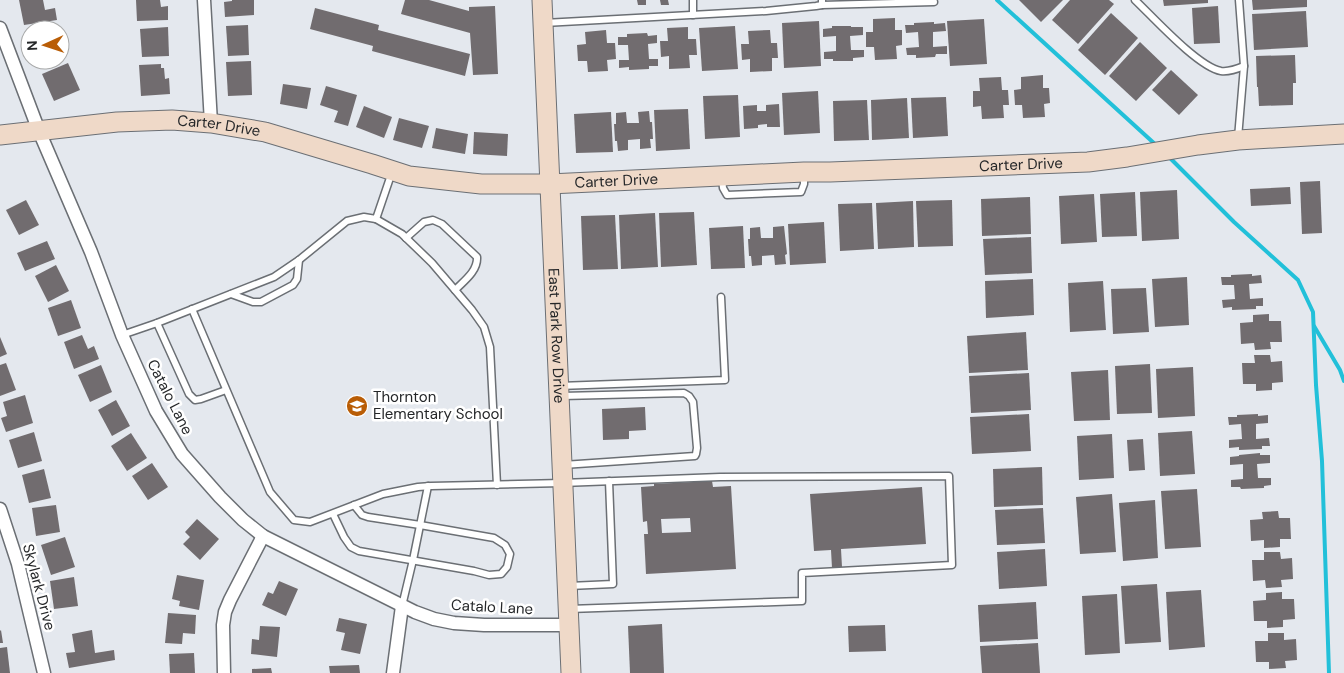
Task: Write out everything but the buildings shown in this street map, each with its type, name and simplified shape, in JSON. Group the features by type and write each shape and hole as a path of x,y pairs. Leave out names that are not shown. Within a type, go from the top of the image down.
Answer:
{"street":[{"path":"204,0 211,123"},
{"name":"East Park Row Drive","path":"542,0 571,673"},
{"name":"Catalo Lane","path":"0,28 38,131 91,252 122,335 156,411 182,454 220,497 263,536 414,612 434,619 454,623 484,625 568,617"},
{"name":"Carter Drive","path":"0,134 117,122 172,120 211,123 265,132 409,176 480,184 550,184 804,172 1088,162 1238,140 1344,134"},
{"name":"Skylark Drive","path":"0,509 18,564 44,673"},
{"path":"224,673 223,625 225,612 263,536"},
{"path":"393,673 402,606"}],"lane":[{"path":"693,0 693,15"},
{"path":"1135,0 1191,53 1211,67 1222,71 1235,70 1244,66"},
{"path":"1238,140 1244,66 1239,0"},
{"path":"543,23 766,11 822,2 934,2"},
{"path":"376,219 392,171"},
{"path":"122,335 274,277 299,260 347,221 364,216 376,219 402,234 432,263 484,327 490,348 496,485"},
{"path":"406,238 424,222 433,220 442,224 477,257 478,263 454,290"},
{"path":"231,294 253,302 261,302 293,285 299,260"},
{"path":"558,391 725,380 721,297"},
{"path":"192,309 270,492 294,520 310,522 383,494 428,486 496,485 695,456 696,454 693,402 684,392 558,391"},
{"path":"157,323 189,394 195,400 226,390"},
{"path":"562,474 609,481 720,477 949,476 952,565 802,573 802,601 568,617"},
{"path":"567,586 613,584 609,481"},
{"path":"402,606 428,486"},
{"path":"333,514 344,537 351,547 358,551 489,575 501,574 508,568 510,554 505,545 494,538 368,517 362,515 354,505"}],"waterway":[{"path":"997,0 1156,145"},
{"path":"1169,157 1234,222 1298,280 1313,312 1322,461 1329,673"},
{"path":"1314,326 1340,370 1344,381"}],"place":[{"name":"Thornton Elementary School","path":"357,406"}]}
